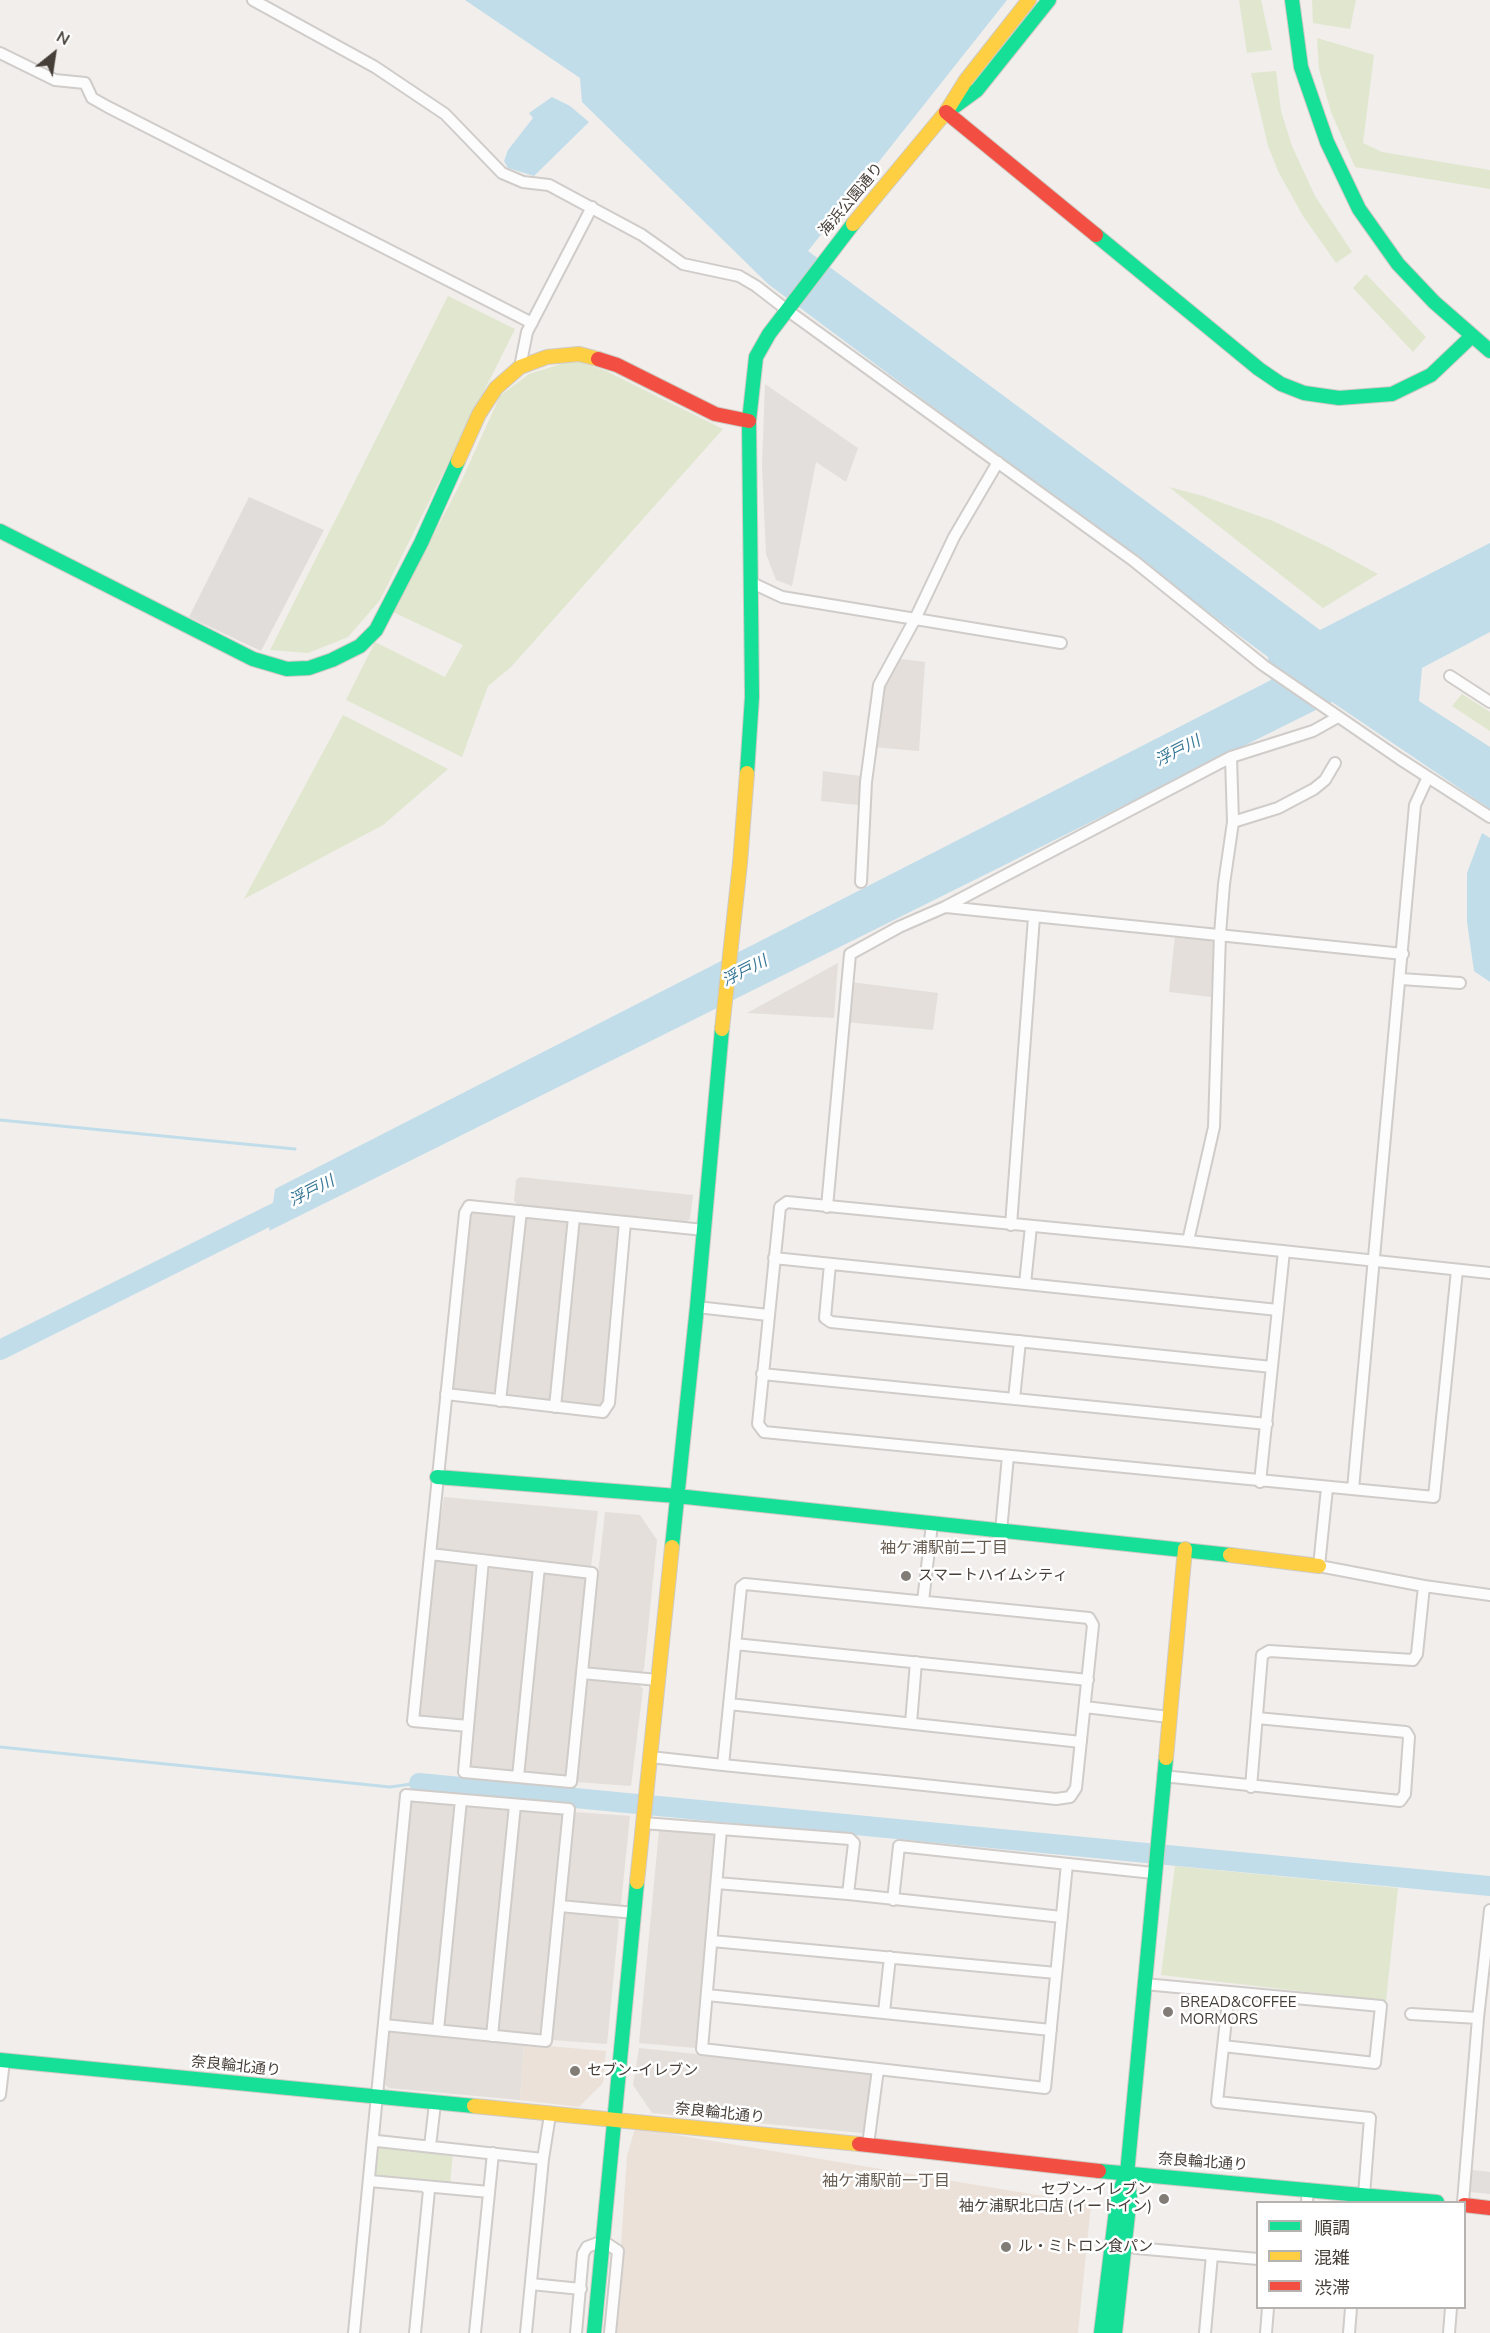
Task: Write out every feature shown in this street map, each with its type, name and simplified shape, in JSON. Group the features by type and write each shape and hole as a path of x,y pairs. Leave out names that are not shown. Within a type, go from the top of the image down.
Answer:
{"street":[{"path":"253,0 375,67 445,114 501,173 523,182 549,185 642,235 668,256 683,264 739,276 756,286 1134,561 1269,669 1490,817"},
{"name":"海浜公園通り","path":"594,2333 643,1818 697,1307 749,759 752,698 749,421 756,357 769,334 828,255 946,112 966,80 1029,0"},
{"name":"海浜公園通り","path":"946,112 977,90 1049,0"},
{"path":"1292,0 1301,68 1327,142 1359,209 1398,264 1434,302 1490,351"},
{"path":"0,53 55,80 85,83 92,98 108,107 532,324"},
{"path":"946,112 1259,369 1281,384 1304,393 1339,398 1392,394 1431,375 1472,336"},
{"path":"520,367 527,332 592,207"},
{"path":"0,531 253,659 287,669 317,666 360,646 376,630 421,543 479,414 496,388 520,367 547,357 579,354 617,365 715,414 749,421"},
{"path":"861,882 866,782 879,685 915,619 954,537 998,462"},
{"path":"750,582 782,597 1061,643"},
{"path":"1450,676 1490,702"},
{"path":"827,1207 850,954 899,927 945,907 1231,757 1313,731 1338,717"},
{"path":"1188,1240 1215,1127 1220,934 1233,822 1231,757"},
{"path":"1233,822 1278,808 1314,789 1325,780 1335,763"},
{"path":"1353,1489 1416,805 1428,777"},
{"path":"945,907 1403,954"},
{"path":"1011,1224 1034,916"},
{"path":"1401,979 1460,983"},
{"path":"1457,1269 1434,1497 1422,1498 1353,1489 1260,1482 764,1432 758,1424 780,1206 787,1202 1188,1240 1374,1261 1457,1269 1490,1273"},
{"path":"468,1726 413,1721 465,1213 469,1206 704,1230"},
{"path":"500,1401 520,1211"},
{"path":"555,1407 574,1217"},
{"path":"446,1394 603,1412 609,1403 625,1222"},
{"path":"1025,1284 1031,1226"},
{"path":"1260,1482 1284,1251"},
{"path":"774,1258 1278,1310"},
{"path":"830,1264 825,1318 831,1322 1272,1367"},
{"path":"697,1307 768,1315"},
{"path":"1014,1399 1020,1341"},
{"path":"762,1374 1266,1424"},
{"path":"1001,1531 1008,1456"},
{"path":"437,1477 677,1496 1185,1549 1319,1566 1490,1596"},
{"path":"1319,1566 1327,1488"},
{"path":"923,1601 932,1524"},
{"path":"1115,2333 1126,2245 1130,2196 1127,2174 1185,1549"},
{"path":"430,1554 483,1560 592,1573 571,1782 464,1772 483,1560"},
{"path":"518,1777 539,1567"},
{"path":"650,1757 723,1765 1056,1799 1070,1797 1076,1788 1094,1625 1089,1618 745,1584 741,1587 723,1765"},
{"path":"1251,1787 1262,1655 1269,1650 1413,1660 1417,1654 1424,1586"},
{"path":"735,1644 1088,1680"},
{"path":"911,1724 916,1662"},
{"path":"582,1673 658,1680"},
{"path":"729,1704 1081,1742"},
{"path":"1084,1707 1168,1717"},
{"path":"1163,1776 1400,1801 1405,1794 1409,1737 1406,1732 1257,1718"},
{"path":"354,2333 406,1795 569,1809 546,2041 384,2025"},
{"path":"438,2030 461,1800"},
{"path":"492,2036 515,1805"},
{"path":"643,1818 721,1829 850,1839 854,1843 848,1894"},
{"path":"721,1829 702,2049 1045,2088 1067,1864"},
{"path":"893,1900 898,1846 1154,1873"},
{"path":"717,1883 848,1894 1062,1917"},
{"path":"560,1906 635,1913"},
{"path":"1464,2201 1478,2018 1490,1910"},
{"path":"712,1941 1056,1973"},
{"path":"884,2013 890,1958"},
{"path":"1144,1983 1381,2006 1375,2062 1223,2046"},
{"path":"1229,1992 1217,2102 1370,2118 1364,2195"},
{"path":"707,1995 1051,2030"},
{"path":"1412,2014 1478,2018"},
{"path":"0,2095 2,2061"},
{"name":"奈良輪北通り","path":"2,2061 868,2145 1307,2196 1364,2195 1427,2201"},
{"path":"868,2145 878,2069"},
{"path":"430,2146 435,2103"},
{"path":"526,2333 543,2159 550,2115"},
{"path":"373,2142 543,2159"},
{"path":"475,2333 493,2153"},
{"path":"1101,2333 1118,2194 1127,2174"},
{"path":"370,2181 489,2192"},
{"path":"415,2333 429,2190 424,2186"},
{"path":"1466,2204 1490,2208"},
{"path":"576,2333 584,2254 587,2247 603,2241 618,2251 610,2333"},
{"path":"1126,2245 1136,2248 1256,2259"},
{"path":"1205,2333 1212,2255"},
{"path":"531,2284 581,2289"},
{"path":"1266,2333 1268,2309"},
{"path":"1349,2333 1351,2309"},
{"path":"1449,2333 1451,2309"}],"shaded area":[{"path":"765,384 858,448 846,482 816,462 792,586 776,580 766,554 762,465"},
{"path":"249,497 324,530 261,651 189,617"},
{"path":"893,658 925,662 919,751 873,747 879,685"},
{"path":"823,771 861,776 858,805 821,801"},
{"path":"1175,935 1215,938 1211,997 1169,992"},
{"path":"838,963 834,1018 747,1013"},
{"path":"850,982 938,993 933,1030 845,1022"},
{"path":"520,1177 693,1195 690,1219 686,1222 517,1205 514,1200 516,1180"},
{"path":"470,1210 509,1214 514,1218 496,1392 492,1397 455,1392 451,1388"},
{"path":"525,1215 564,1219 569,1223 551,1397 547,1401 510,1397 506,1393"},
{"path":"579,1221 618,1224 622,1228 604,1403 600,1407 563,1402 559,1398"},
{"path":"444,1497 598,1511 591,1567 441,1553 436,1548"},
{"path":"605,1512 640,1515 657,1540 644,1669 641,1674 593,1670 588,1664"},
{"path":"437,1561 476,1564 480,1568 465,1718 460,1722 423,1718 419,1713 434,1564"},
{"path":"491,1567 530,1570 535,1574 514,1768 510,1772 473,1768 469,1765"},
{"path":"546,1572 585,1575 589,1579 568,1773 563,1777 527,1775 522,1770 543,1575"},
{"path":"591,1679 639,1685 643,1689 631,1786 577,1782 588,1681"},
{"path":"415,1798 454,1802 457,1807 436,2022 431,2026 393,2021 389,2017 410,1802"},
{"path":"469,1803 507,1807 510,1812 491,2026 486,2032 447,2027 444,2024 466,1806"},
{"path":"523,1807 561,1812 565,1818 543,2032 538,2036 501,2032 497,2028 520,1811"},
{"path":"574,1812 630,1816 621,1904 618,1907 569,1903 565,1898"},
{"path":"664,1827 715,1832 718,1836 696,2048 639,2043 659,1830"},
{"path":"568,1912 615,1916 619,1921 607,2044 552,2040 564,1915"},
{"path":"392,2030 524,2044 520,2100 389,2088 384,2084 388,2033"},
{"path":"524,2044 606,2051 603,2083 579,2107 520,2100"},
{"path":"639,2048 868,2072 873,2075 866,2129 862,2133 652,2113 633,2085"},
{"path":"635,2128 1091,2204 1078,2333 615,2333 627,2156"},
{"path":"1472,2170 1490,2172 1490,2194 1470,2192"}],"green space":[{"path":"1239,0 1261,0 1272,50 1247,53"},
{"path":"1312,0 1356,0 1350,29 1313,23"},
{"path":"1317,38 1374,55 1363,143 1382,152 1490,170 1490,189 1355,167 1331,112 1319,69"},
{"path":"1276,71 1281,111 1292,146 1315,196 1352,252 1336,263 1303,216 1279,173 1268,146 1251,73"},
{"path":"1366,274 1426,337 1413,352 1353,288"},
{"path":"448,296 515,329 380,600 348,637 308,653 270,650"},
{"path":"574,360 606,371 723,429 511,667 488,686 462,757 346,700 375,642 445,677 463,645 393,612 460,484 500,396 529,374"},
{"path":"1169,487 1203,496 1273,521 1378,574 1323,608"},
{"path":"1462,694 1490,712 1490,731 1452,706"},
{"path":"343,715 448,769 383,825 244,899"},
{"path":"1175,1866 1398,1888 1386,2001 1161,1975"},
{"path":"380,2145 453,2152 450,2184 377,2178 373,2173 375,2148"}],"water":[{"path":"465,0 1007,0 808,251 1320,630 1490,543 1490,632 1422,668 1419,701 1490,747 1490,809 1332,702 269,1231 275,1189 1271,680 1268,657 768,284 582,102 580,78"},
{"path":"552,97 570,106 589,122 534,176 508,168 504,161 508,150 533,118 529,113"},
{"path":"1482,833 1490,838 1490,982 1474,971 1467,922 1467,873"}],"waterway":[{"path":"0,1120 295,1149"},
{"name":"浮戸川","path":"0,1350 295,1203"},
{"path":"0,1747 390,1787 419,1783"},
{"path":"419,1783 1490,1886"}],"traffic: fast":[{"path":"951,109 977,90 1049,0"},
{"path":"1292,0 1301,67 1327,142 1359,209 1398,264 1434,302 1490,351"},
{"path":"747,773 752,697 749,421 756,357 769,334 853,224"},
{"path":"1096,235 1259,369 1281,384 1304,393 1339,398 1392,394 1431,375 1472,336"},
{"path":"0,531 253,659 287,669 309,668 360,646 376,630 421,543 458,461"},
{"path":"672,1547 697,1307 722,1029"},
{"path":"437,1477 677,1496 1230,1555"},
{"path":"1115,2333 1130,2196 1127,2174 1166,1758"},
{"path":"594,2333 637,1882"},
{"path":"0,2060 474,2106"},
{"path":"1099,2171 1426,2201"},
{"path":"1101,2333 1118,2194 1127,2174"}],"traffic: slow":[{"path":"853,224 946,112 966,80 1029,0"},
{"path":"458,461 479,414 496,388 520,367 547,357 579,354 598,359"},
{"path":"722,1029 747,773"},
{"path":"637,1882 672,1547"},
{"path":"1166,1758 1185,1549"},
{"path":"1230,1555 1319,1566"},
{"path":"474,2106 859,2144"}],"traffic: jam":[{"path":"946,112 1096,235"},
{"path":"598,359 617,365 715,414 749,421"},
{"path":"859,2144 1099,2171"},
{"path":"1466,2205 1490,2208"}],"place":[{"name":"スマートハイムシティ","path":"906,1576"},
{"name":"BREAD&COFFEE MORMORS","path":"1168,2012"},
{"name":"セブン-イレブン","path":"575,2071"},
{"name":"セブン-イレブン 袖ケ浦駅北口店 (イートイン)","path":"1164,2199"},
{"name":"ル・ミトロン食パン","path":"1006,2247"}],"district":[{"name":"袖ケ浦駅前二丁目","path":"944,1549"},
{"name":"袖ケ浦駅前一丁目","path":"886,2182"}]}
